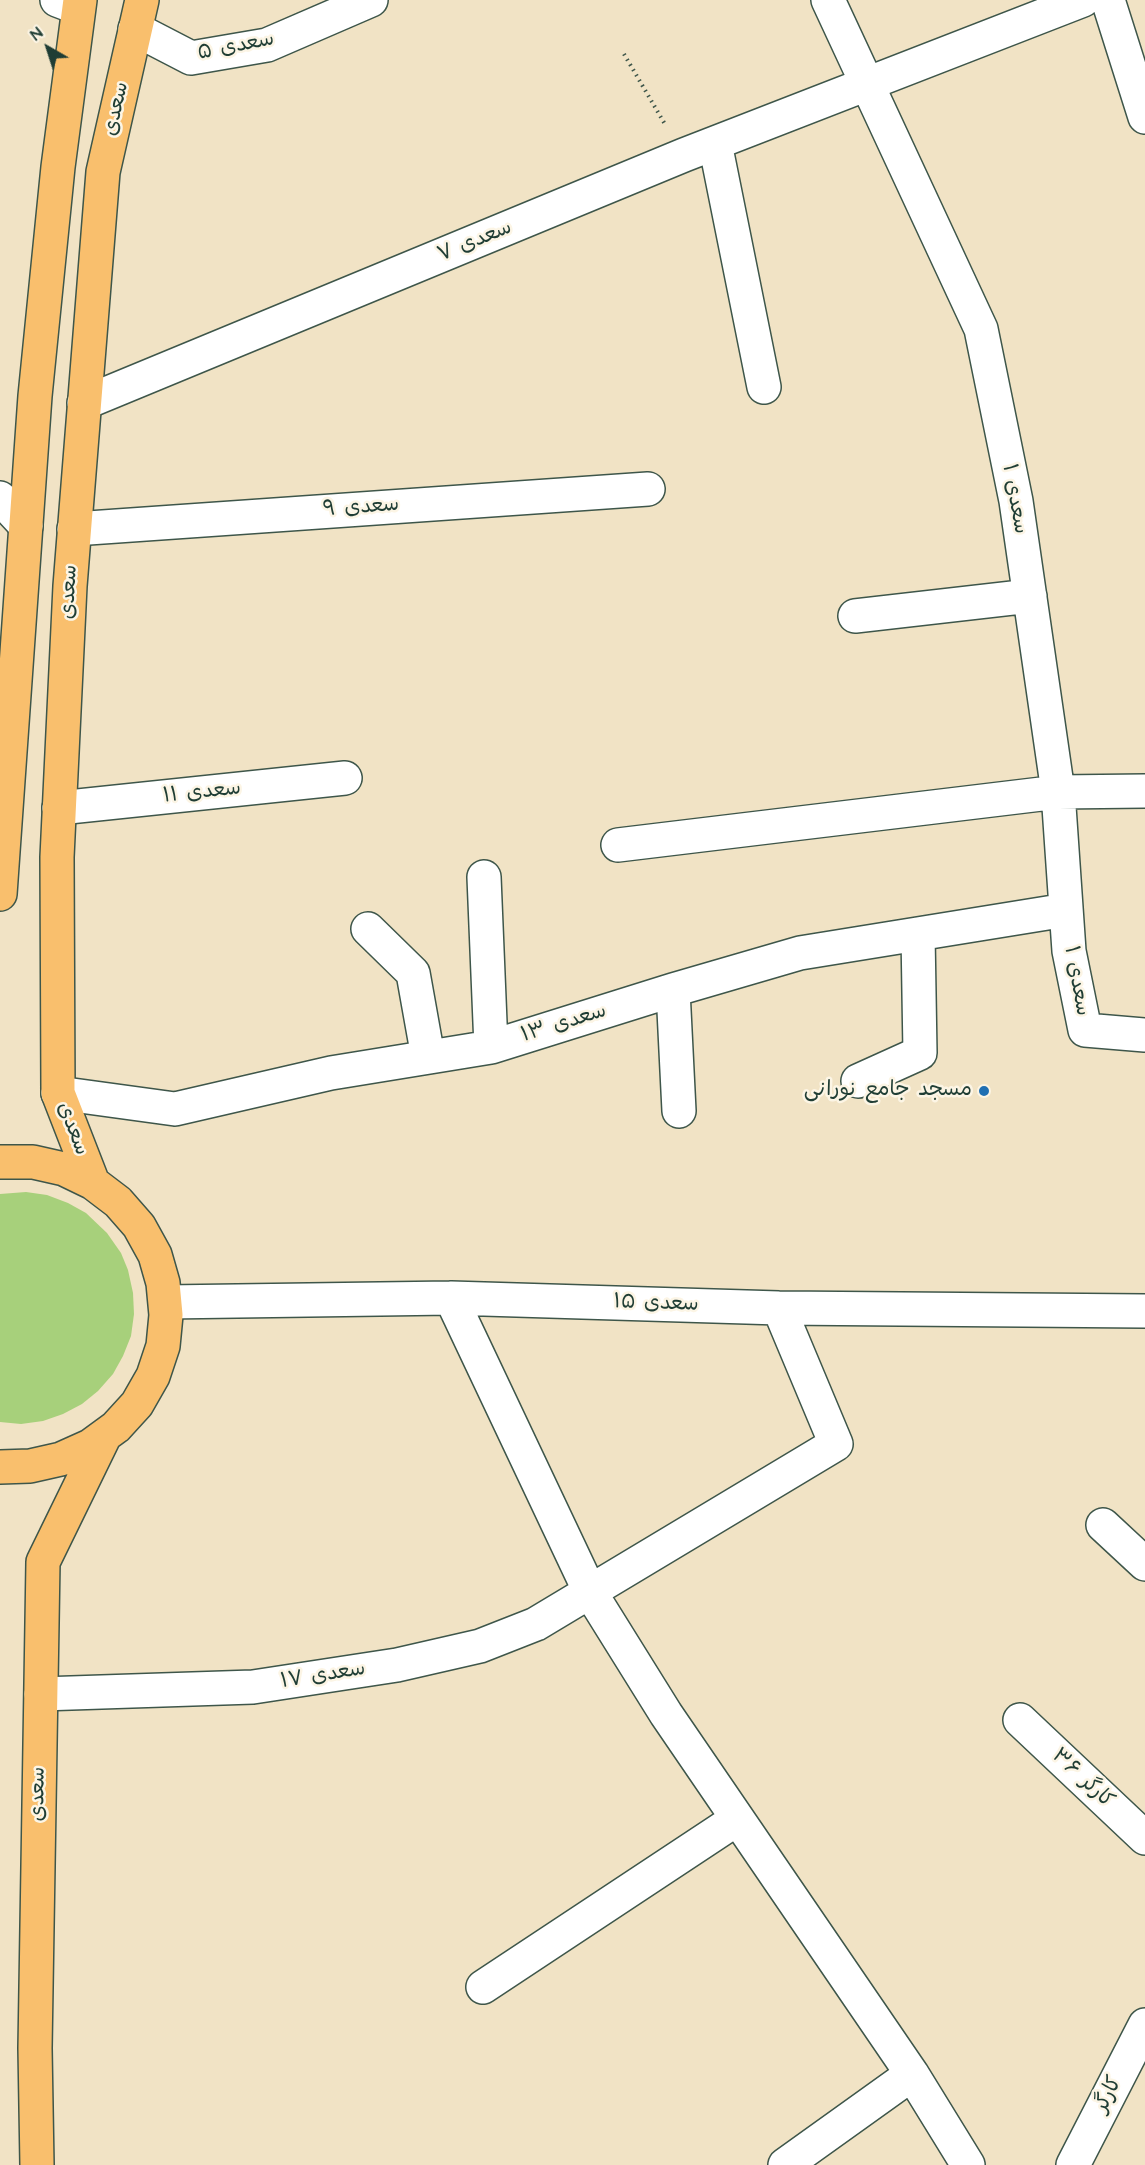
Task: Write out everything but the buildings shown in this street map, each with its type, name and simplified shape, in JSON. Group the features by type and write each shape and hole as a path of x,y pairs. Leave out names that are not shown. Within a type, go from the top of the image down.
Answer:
{"main road":[{"path":"0,894 9,640 26,526 35,396 72,3"},
{"name":"سعدی","path":"93,1183 58,1093 57,857 74,529 103,172 139,15"},
{"path":"58,167 103,172"},
{"path":"0,1162 23,1161 44,1164 74,1173 93,1183 118,1202 145,1234 158,1263 166,1302 165,1336 153,1376 143,1395 130,1412 104,1437 81,1451 51,1462 20,1467 0,1467"},
{"name":"سعدی","path":"37,2165 35,2048 43,1562 104,1437"}],"street":[{"name":"سعدی ۵","path":"139,15 191,58 267,45 371,0"},
{"name":"سعدی ۱","path":"828,0 981,329 1016,501 1058,792 1070,951 1085,1030 1145,1035"},
{"name":"سعدی ۷","path":"84,403 684,155 1083,0"},
{"path":"1108,0 1144,113"},
{"path":"715,143 764,387"},
{"name":"سعدی ۹","path":"74,529 648,489"},
{"path":"0,498 26,526"},
{"path":"855,615 1029,596"},
{"name":"سعدی ۱۱","path":"59,808 345,778"},
{"path":"618,845 1058,792 1145,791"},
{"path":"484,877 491,1047"},
{"name":"سعدی ۱۳","path":"58,1093 175,1109 331,1073 491,1047 800,953 1066,910"},
{"path":"368,929 413,973 428,1057"},
{"path":"858,1081 920,1053 918,934"},
{"path":"673,990 679,1111"},
{"path":"451,1298 590,1593 666,1714 912,2074 968,2165"},
{"name":"سعدی ۱۵","path":"166,1302 451,1298 779,1308 1145,1311"},
{"name":"سعدی ۱۷","path":"41,1694 253,1687 397,1665 480,1646 536,1624 836,1444 779,1308"},
{"path":"1103,1525 1145,1564"},
{"name":"کارگر ۳۶","path":"1020,1720 1145,1838"},
{"path":"483,1987 737,1819"},
{"name":"کارگر","path":"1072,2165 1145,2025"},
{"path":"785,2165 912,2074"}],"path":[{"path":"624,54 684,155"}],"green space":[{"path":"26,1192 47,1195 68,1203 86,1213 107,1233 121,1253 128,1270 133,1293 134,1314 131,1336 123,1356 113,1374 98,1391 82,1404 63,1414 43,1421 21,1424 0,1422 0,1194"}],"place":[{"name":"مسجد جامع نورانی","path":"984,1091"}]}
